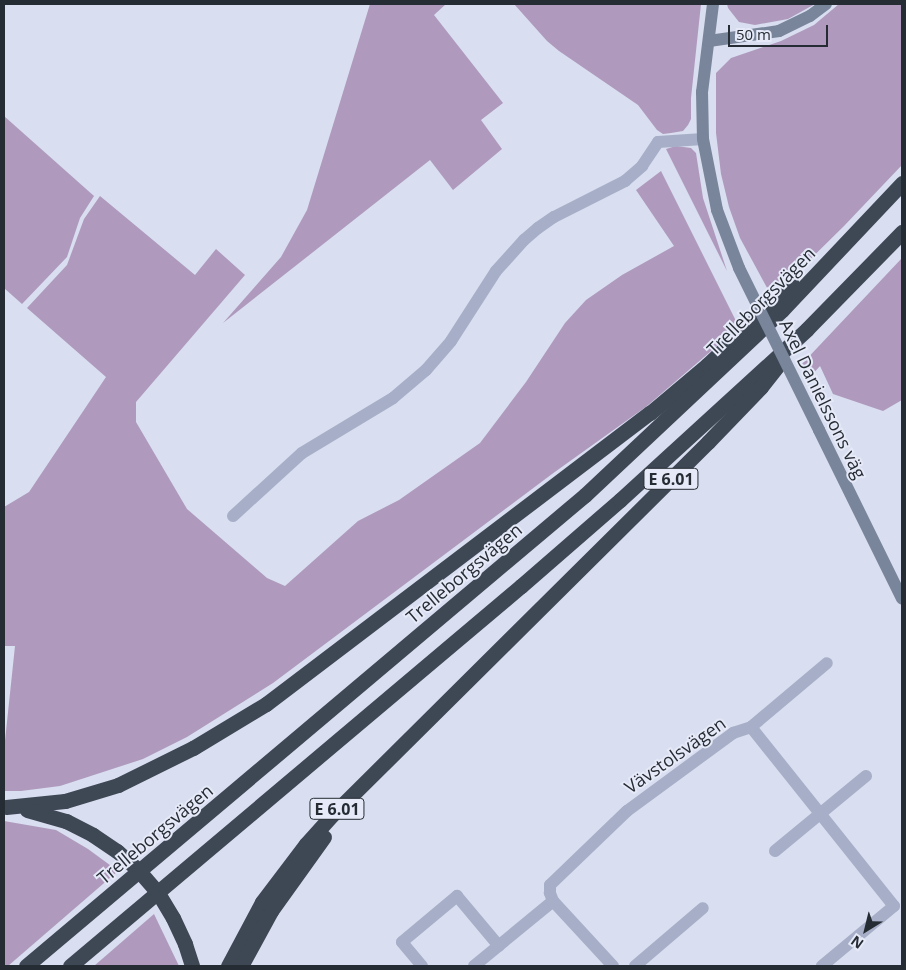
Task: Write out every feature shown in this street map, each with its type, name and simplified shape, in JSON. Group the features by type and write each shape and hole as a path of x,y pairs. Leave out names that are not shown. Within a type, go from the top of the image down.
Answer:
{"highway":[{"name":"Trelleborgsvägen","path":"26,966 585,495 782,310 902,183"},
{"path":"70,966 521,586 620,500 807,329 902,232"},
{"path":"5,804 42,804 72,799 118,785 193,748 266,704 601,451 707,365 828,250 845,242"},
{"name":"E 6.01","path":"228,966 247,928 280,877 332,815 736,414 761,388 807,329"},
{"path":"241,966 248,950 285,889 328,832 401,746"},
{"path":"5,804 66,821 93,835 117,851 139,871 158,893 173,918 185,944 192,966"}],"street":[{"name":"Axel Danielssons väg","path":"713,4 702,92 703,139 717,210 739,268 902,599"},
{"path":"709,41 779,31 810,16 826,4"},
{"path":"233,516 302,453 380,407 426,370 451,341 496,271 519,245 538,228 554,217 625,181 642,166 658,142 703,139"},
{"name":"Vävstolsvägen","path":"553,901 550,885 627,811 733,733 751,727 826,663"},
{"path":"751,727 894,906 822,966"},
{"path":"775,852 822,815 866,776"},
{"path":"422,966 402,942 457,896 499,946"},
{"path":"474,966 553,901 613,966"},
{"path":"635,966 703,908"}],"shaded area":[{"path":"370,4 446,4 434,15 503,103 481,120 502,149 453,190 430,160 223,323 281,257 307,210"},
{"path":"514,4 701,4 691,98 691,119 688,125 683,131 671,133 663,134 657,130 638,105 559,51 547,41"},
{"path":"727,4 815,4 788,19 755,25 739,22"},
{"path":"839,4 902,4 902,165 772,297 740,238 729,207 721,174 716,133 716,73 731,58 781,41 814,25"},
{"path":"4,116 94,196 80,218 67,257 22,304 4,288"},
{"path":"676,146 691,148 696,153 703,198 727,271 666,149"},
{"path":"661,171 739,327 647,406 552,474 273,683 187,737 143,759 60,786 21,791 4,791 4,750 15,646 4,646 4,507 29,492 106,377 27,308 67,265 84,219 100,196 195,275 216,249 245,275 136,402 136,422 187,509 267,578 285,586 358,521 399,500 480,443 526,382 565,323 586,300 622,275 674,246 636,190"},
{"path":"902,258 902,400 883,411 833,394 820,366 808,379 801,365"},
{"path":"4,821 56,830 88,849 118,871 8,966 4,966"},
{"path":"154,914 179,966 94,966"}]}
